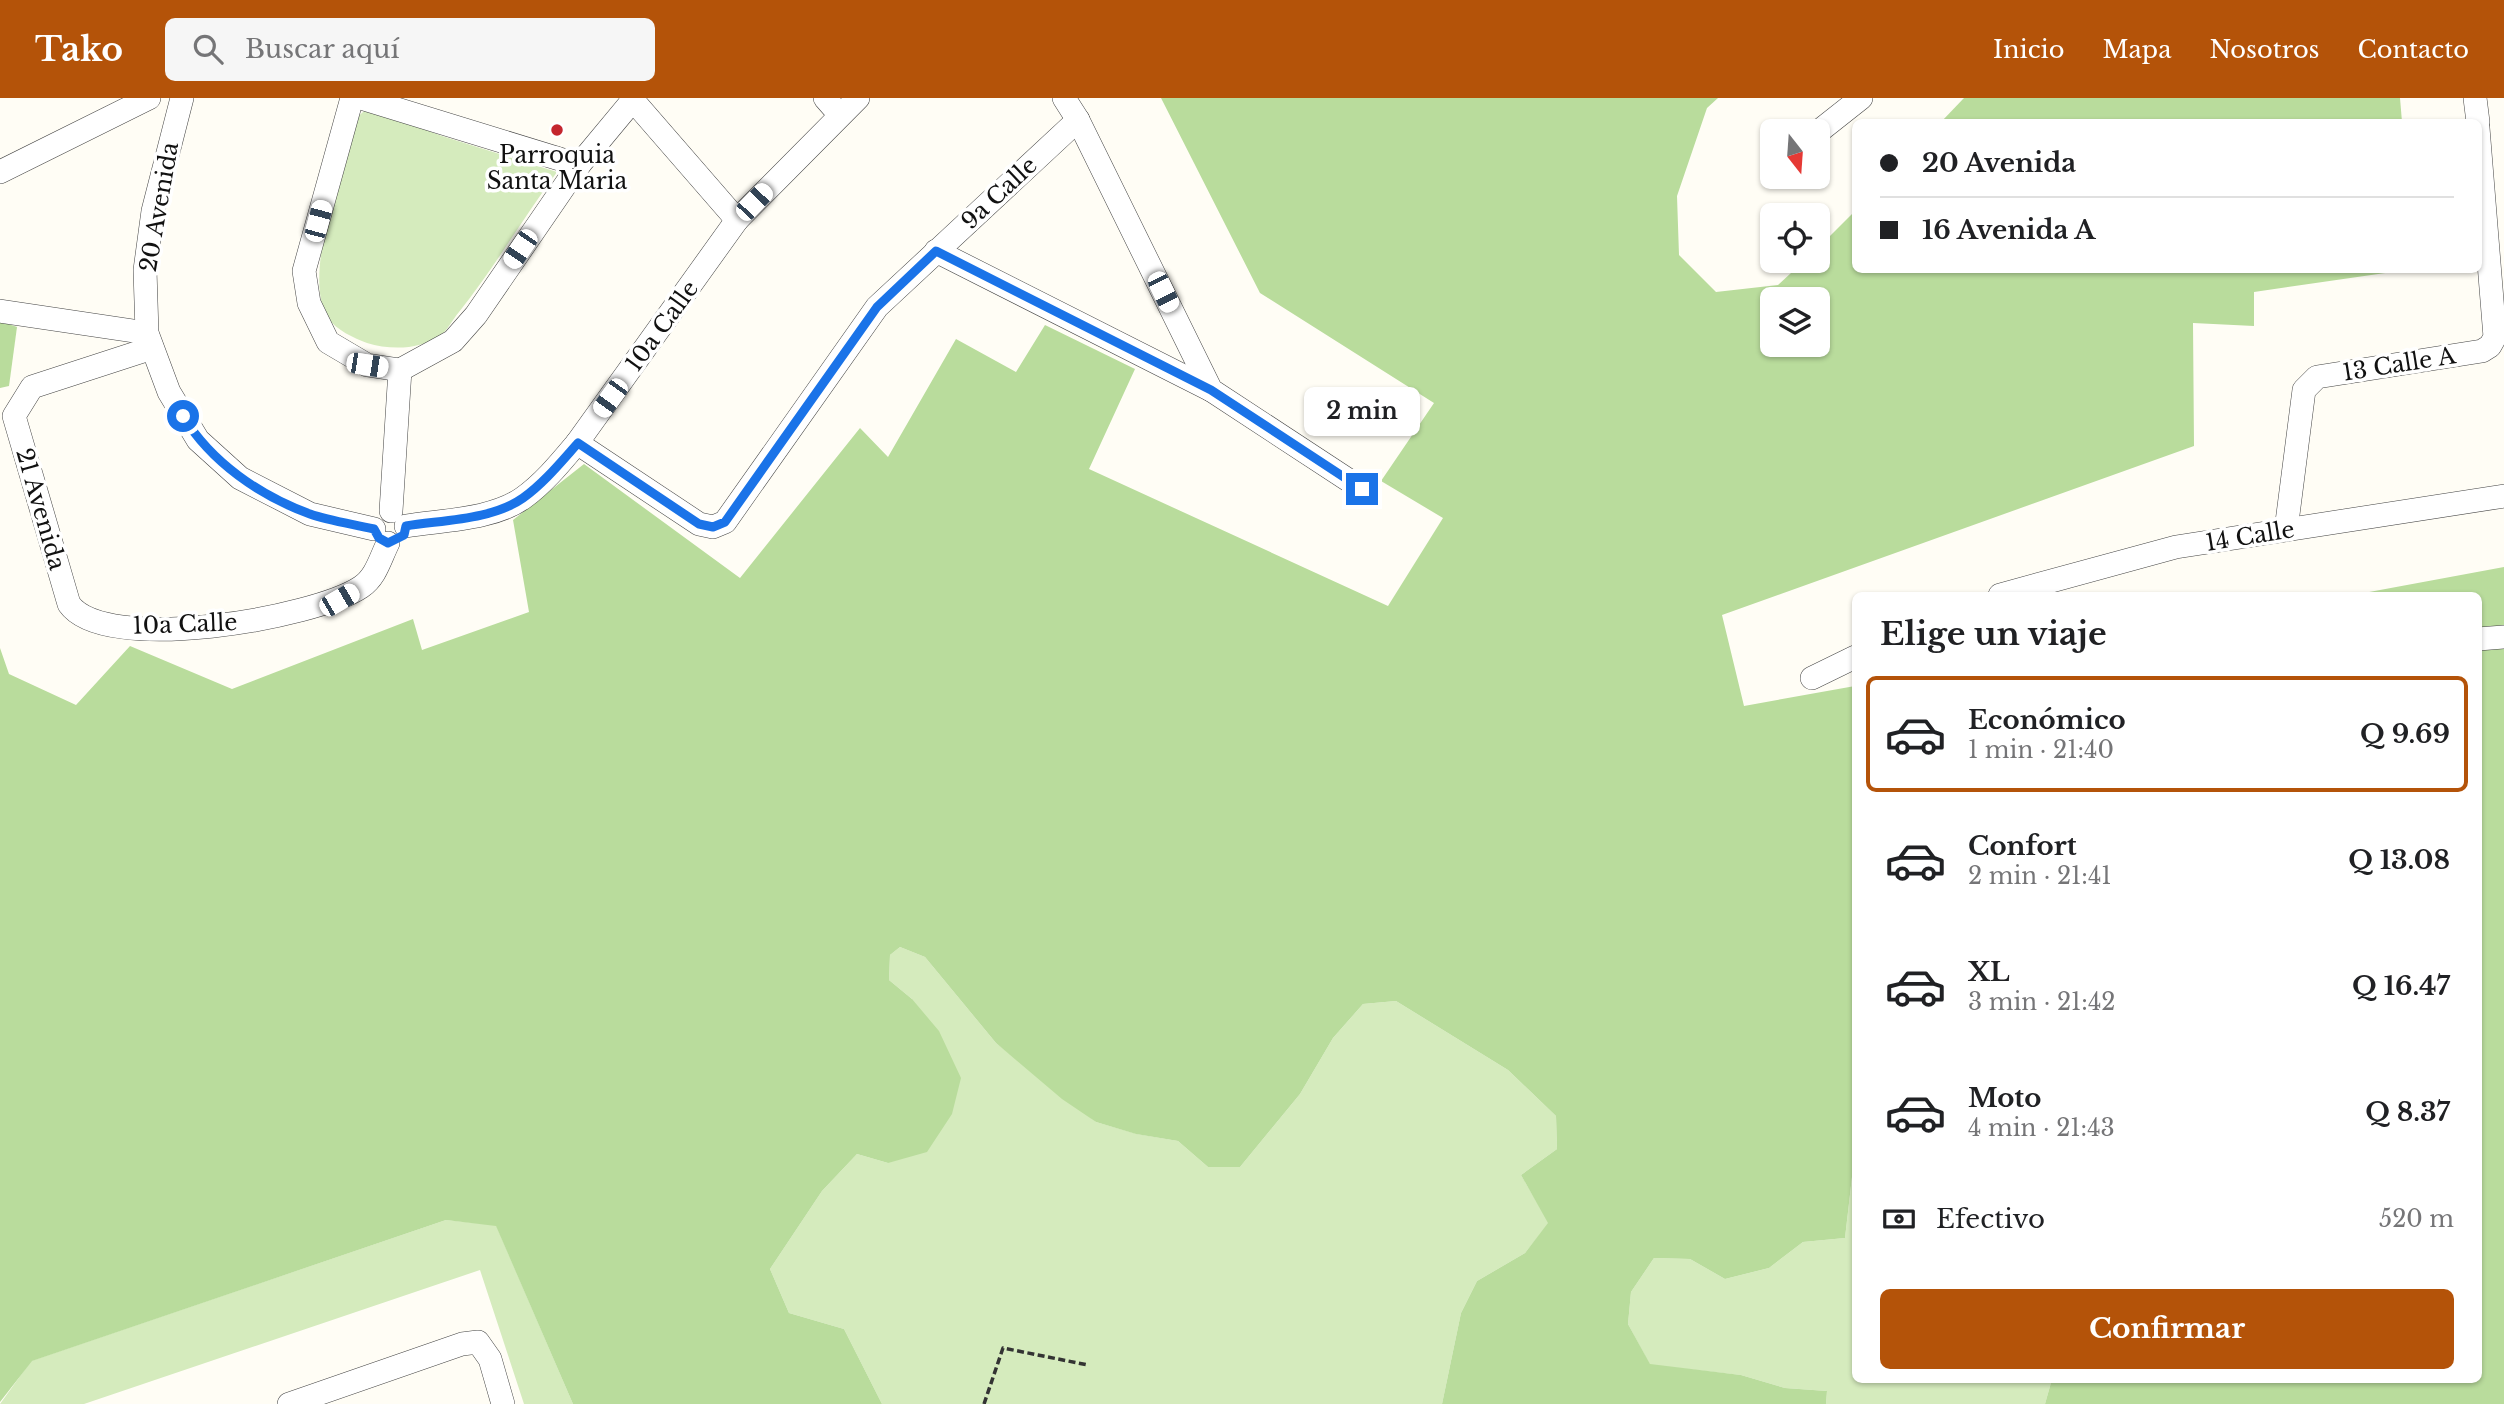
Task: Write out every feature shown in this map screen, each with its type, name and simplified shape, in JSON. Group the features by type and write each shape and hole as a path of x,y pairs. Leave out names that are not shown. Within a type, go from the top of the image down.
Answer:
{"street":[{"path":"0,172 149,98"},
{"name":"20 Avenida","path":"182,98 153,211 145,270 150,340 169,392 198,440 240,478 310,514 381,536"},
{"path":"352,98 304,271 309,303 328,342 367,365 400,370 428,357 460,332 579,164 632,99 737,220"},
{"path":"360,98 579,164"},
{"name":"10a Calle","path":"398,518 486,513 521,499 549,475 578,443 737,220 832,106 858,98"},
{"path":"1064,98 1078,120 1211,390"},
{"path":"1830,123 1861,98"},
{"path":"2476,98 2477,119"},
{"name":"9a Calle","path":"578,443 699,524 713,527 725,522 877,307 1078,120"},
{"name":"13 Calle A","path":"2286,530 2304,390 2309,383 2317,377 2482,351 2490,346 2496,337 2482,174"},
{"path":"936,251 1211,390 1362,489"},
{"path":"0,311 150,340"},
{"name":"21 Avenida","path":"76,613 69,604 14,416 19,403 32,387 150,340"},
{"path":"381,536 404,535 398,518 400,370"},
{"name":"14 Calle","path":"2011,592 2176,547 2504,496"},
{"name":"10a Calle","path":"76,613 99,624 156,629 228,626 339,600 373,579 381,536"},
{"path":"2482,639 2504,637"},
{"path":"1812,678 1852,658"},
{"path":"289,1404 462,1344 478,1342 491,1359 503,1404"}],"path":[{"path":"984,1404 1003,1348 1088,1365"}],"green space":[{"path":"1161,98 1718,98 1707,108 1677,196 1679,255 1716,292 1760,287 1760,357 1830,357 1830,287 1760,287 1778,285 1791,273 1830,273 1830,236 1852,214 1852,273 2385,273 2254,292 2254,326 2193,323 2194,446 1722,615 1744,706 1852,687 1852,1177 1845,1238 1803,1242 1769,1268 1725,1279 1690,1259 1654,1258 1631,1292 1628,1324 1650,1364 1741,1375 1785,1388 1827,1391 1826,1404 1442,1404 1461,1313 1477,1281 1525,1253 1548,1223 1521,1175 1557,1149 1556,1116 1508,1070 1396,1001 1363,1004 1333,1038 1300,1094 1240,1167 1208,1167 1178,1141 1136,1134 1096,1122 1062,1099 996,1043 925,957 900,947 890,955 889,980 912,999 939,1031 961,1078 952,1114 927,1152 888,1163 857,1154 822,1191 770,1269 789,1313 844,1329 882,1404 573,1404 496,1226 446,1220 32,1361 0,1402 0,648 9,674 76,705 130,646 232,689 413,619 422,650 529,612 513,520 584,464 740,578 860,428 888,457 956,339 1016,372 1045,325 1135,369 1089,469 1388,606 1443,518 1381,481 1434,403 1260,293"},
{"path":"1964,98 2400,98 2402,119 1944,119"},
{"path":"368,108 442,136 557,172 485,278 445,331 432,341 414,346 385,347 351,336 331,322 321,299 319,276 322,248 335,190 357,117"},
{"path":"0,321 17,327 9,386 0,388"},
{"path":"2504,567 2504,1404 2045,1404 2051,1383 2482,1383 2482,592 2369,592"},
{"path":"900,947 925,957 996,1043 1096,1122 1137,1134 1178,1141 1208,1167 1240,1167 1300,1094 1333,1038 1363,1004 1396,1001 1508,1070 1556,1116 1557,1149 1521,1175 1549,1223 1525,1253 1477,1281 1461,1313 1442,1404 882,1404 844,1329 789,1313 770,1269 822,1191 857,1154 888,1163 912,999 889,980 890,955"},
{"path":"1852,1177 1852,1383 2051,1383 2045,1404 1826,1404 1827,1391 1785,1388 1741,1375 1650,1365 1628,1324 1631,1292 1654,1258 1690,1259 1725,1279 1769,1268 1803,1242 1845,1238"},
{"path":"446,1220 496,1225 573,1404 524,1404 480,1270 84,1404 0,1404 31,1361"}],"place":[{"name":"Parroquia Santa Maria","path":"557,130"}],"route":[{"path":"183,416 198,440 240,478 310,514 374,529 379,538 388,543 397,541 404,535 406,526 486,513 521,499 549,475 578,443 699,524 713,527 725,522 877,307 936,251 1211,390 1362,489"}]}
